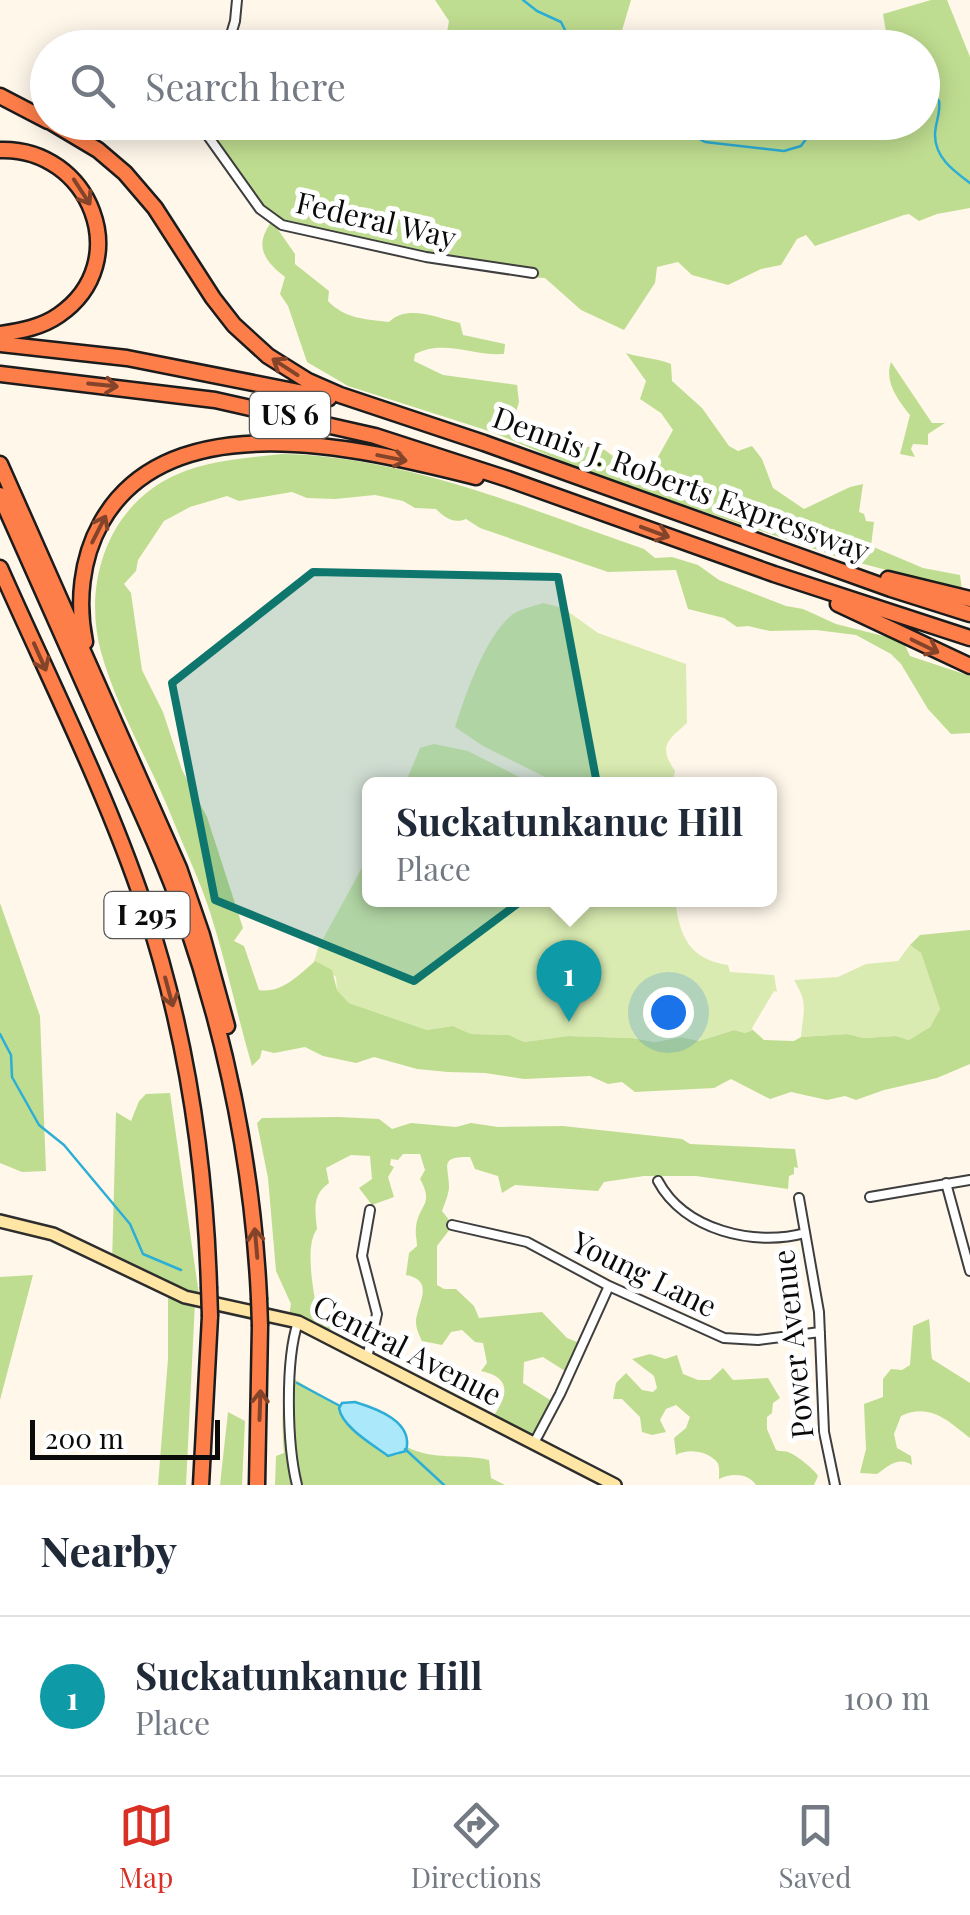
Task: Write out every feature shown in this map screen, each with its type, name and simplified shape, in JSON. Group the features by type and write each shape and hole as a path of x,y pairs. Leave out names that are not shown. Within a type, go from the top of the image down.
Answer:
{"highway":[{"name":"US 6","path":"0,96 30,112"},
{"name":"US 6","path":"80,140 133,181 219,307 250,341 308,381 374,406"},
{"path":"0,150 33,153 65,171 88,201 98,236 92,272 70,306 38,325 0,334"},
{"path":"0,344 146,360 374,406"},
{"name":"US 6","path":"0,374 180,395 306,419 398,442 563,499"},
{"name":"Dennis J. Roberts Expressway","path":"374,406 970,614"},
{"path":"102,690 86,648 81,621 82,581 90,548 104,518 124,493 170,463 236,445 303,444 412,462 563,499"},
{"path":"0,464 170,846 199,924 227,1027 243,1119 246,1166"},
{"name":"I 295","path":"0,495 176,895 215,1018 246,1166 259,1298 257,1485"},
{"name":"Dennis J. Roberts Expressway","path":"563,499 970,638"},
{"path":"747,538 970,599"},
{"name":"I 295","path":"0,568 119,837 166,980 182,1047 196,1126 209,1287 208,1402 201,1485"},
{"path":"774,574 970,666"}],"street":[{"path":"233,30 237,0"},
{"name":"Federal Way","path":"211,140 260,209 282,225 426,257 533,273"},
{"path":"870,1198 970,1180"},
{"path":"658,1181 668,1200 732,1234 769,1240 805,1233"},
{"path":"946,1183 970,1272"},
{"name":"Power Avenue","path":"799,1198 820,1332 824,1432 835,1485"},
{"path":"367,1358 377,1314 362,1256 370,1210"},
{"name":"Central Avenue","path":"0,1222 53,1234 185,1297 298,1322 615,1485"},
{"name":"Young Lane","path":"452,1225 527,1242 609,1286 733,1341 820,1332"},
{"path":"534,1443 609,1286"},
{"path":"296,1485 290,1369 298,1322"}],"highlighted area":[{"path":"313,572 558,577 607,837 414,981 215,900 172,683"}],"green space":[{"path":"435,0 631,0 622,30 447,30 449,21"},
{"path":"931,0 947,0 970,57 970,208 919,221 904,215 815,246 806,235 797,239 781,265 761,269 728,285 692,275 678,262 657,267 655,283 624,330 581,310 545,278 288,227 256,203 211,140 940,140 940,30 886,30 883,14"},
{"path":"272,221 295,254 295,264 329,291 328,301 341,311 389,322 404,314 432,316 460,323 463,335 505,344 504,354 437,348 415,354 414,361 443,375 517,385 519,402 515,415 529,431 559,434 576,446 602,448 628,467 658,457 673,430 661,413 640,399 646,381 626,353 666,362 671,364 672,381 702,408 729,446 738,451 752,446 762,459 773,488 804,509 863,484 859,512 866,521 874,522 871,546 923,568 960,575 962,590 841,558 593,474 492,432 348,386 307,362 288,306 280,294 285,277 266,258 262,245"},
{"path":"891,362 932,423 945,423 928,434 928,445 913,444 915,457 900,454 910,415 891,384"},
{"path":"282,454 375,464 466,487 644,549 655,558 672,557 698,565 719,580 836,624 903,641 910,656 970,676 970,733 951,734 928,709 891,654 856,635 737,627 724,618 688,609 676,570 608,572 480,528 466,519 450,519 436,509 415,508 375,495 307,498 292,492 239,501 227,496 190,507 164,521 138,560 136,571 124,584 131,593 142,670 163,712 182,770 207,817 243,928 234,941 244,946 259,990 282,986 315,961 332,970 337,990 349,1003 427,1030 453,1026 471,1034 509,1035 524,1042 568,1036 655,1042 682,1037 699,1041 734,1030 753,1030 764,1040 794,1041 801,1037 847,1034 909,1040 930,1027 940,1009 921,953 910,945 920,935 970,930 970,1064 937,1078 856,1100 845,1096 827,1100 791,1092 770,1099 731,1079 714,1088 635,1092 622,1082 608,1084 590,1076 524,1079 417,1069 374,1057 356,1063 323,1056 305,1047 274,1053 262,1050 252,1066 206,900 108,674 96,625 95,599 106,548 118,525 154,487 203,466"},
{"path":"543,603 563,608 598,633 686,664 687,723 666,750 674,777 545,777 483,746 455,727 494,636 513,614"},
{"path":"434,744 468,751 519,777 408,777 420,748"},
{"path":"362,868 362,907 676,907 684,935 695,952 728,965 730,972 774,975 777,992 774,991 753,1030 745,1033 734,1030 699,1041 682,1037 655,1042 568,1036 524,1042 509,1035 471,1034 453,1026 427,1030 349,1003 337,990 336,977 314,962"},
{"path":"0,903 40,1016 46,1171 22,1172 0,1163"},
{"path":"910,945 921,953 940,1009 930,1027 909,1040 847,1034 801,1037 803,1002 794,980 838,977 866,964 898,961"},
{"path":"170,1093 199,1295 195,1302 186,1485 158,1485 168,1359 168,1292 112,1264 116,1112 131,1121 146,1094"},
{"path":"262,1118 379,1119 392,1129 411,1123 456,1127 471,1123 498,1127 563,1126 682,1139 690,1144 795,1149 798,1168 794,1167 794,1174 789,1176 788,1189 696,1176 644,1176 604,1182 598,1191 515,1185 502,1193 498,1176 475,1169 470,1157 449,1161 449,1190 442,1211 453,1225 437,1246 437,1285 456,1289 474,1306 479,1318 542,1312 567,1338 582,1344 568,1373 543,1357 524,1362 523,1383 555,1403 535,1442 491,1420 504,1390 499,1378 481,1371 487,1363 483,1343 475,1342 462,1330 451,1332 442,1345 422,1341 419,1335 416,1322 422,1285 406,1275 409,1253 417,1246 417,1220 426,1200 420,1179 425,1170 420,1154 391,1159 390,1165 394,1167 388,1177 394,1197 372,1205 359,1188 372,1179 370,1156 351,1155 326,1168 329,1183 316,1203 311,1270 317,1313 334,1321 326,1338 288,1320 291,1304 276,1271 268,1178 257,1123"},
{"path":"33,1275 0,1400 0,1277"},
{"path":"929,1319 932,1359 970,1383 970,1438 939,1416 912,1412 901,1416 894,1434 897,1448 911,1456 912,1465 897,1462 877,1474 860,1473 866,1449 864,1404 883,1397 883,1379 891,1369 902,1370 910,1365 913,1326"},
{"path":"650,1354 665,1359 677,1355 683,1374 698,1380 710,1380 723,1368 733,1380 768,1378 780,1398 767,1417 767,1429 776,1450 793,1454 809,1467 818,1476 814,1485 756,1485 739,1475 719,1479 718,1463 708,1455 692,1451 676,1455 674,1438 686,1428 690,1417 676,1405 666,1409 660,1420 666,1432 642,1432 640,1417 622,1399 613,1399 616,1383 626,1373 642,1390 653,1392 657,1388 654,1376 632,1359"},
{"path":"289,1376 339,1406 353,1431 373,1441 388,1456 398,1455 407,1447 427,1454 489,1460 491,1478 505,1485 275,1485 276,1456 284,1453 283,1402"},
{"path":"228,1412 245,1421 242,1485 220,1485"}],"water":[{"path":"355,1402 392,1418 405,1432 406,1451 388,1456 352,1428 339,1408 342,1403"}],"waterway":[{"path":"523,0 561,22 565,30"},
{"path":"701,140 784,151 801,146 805,140"},
{"path":"936,140 946,163 970,183"},
{"path":"0,1034 11,1055 12,1077 39,1125 64,1145 130,1224 143,1254 181,1270"},
{"path":"297,1383 340,1406"},
{"path":"405,1449 444,1485"}],"place":[{"name":"Suckatunkanuc Hill","path":"569,1022"}]}
